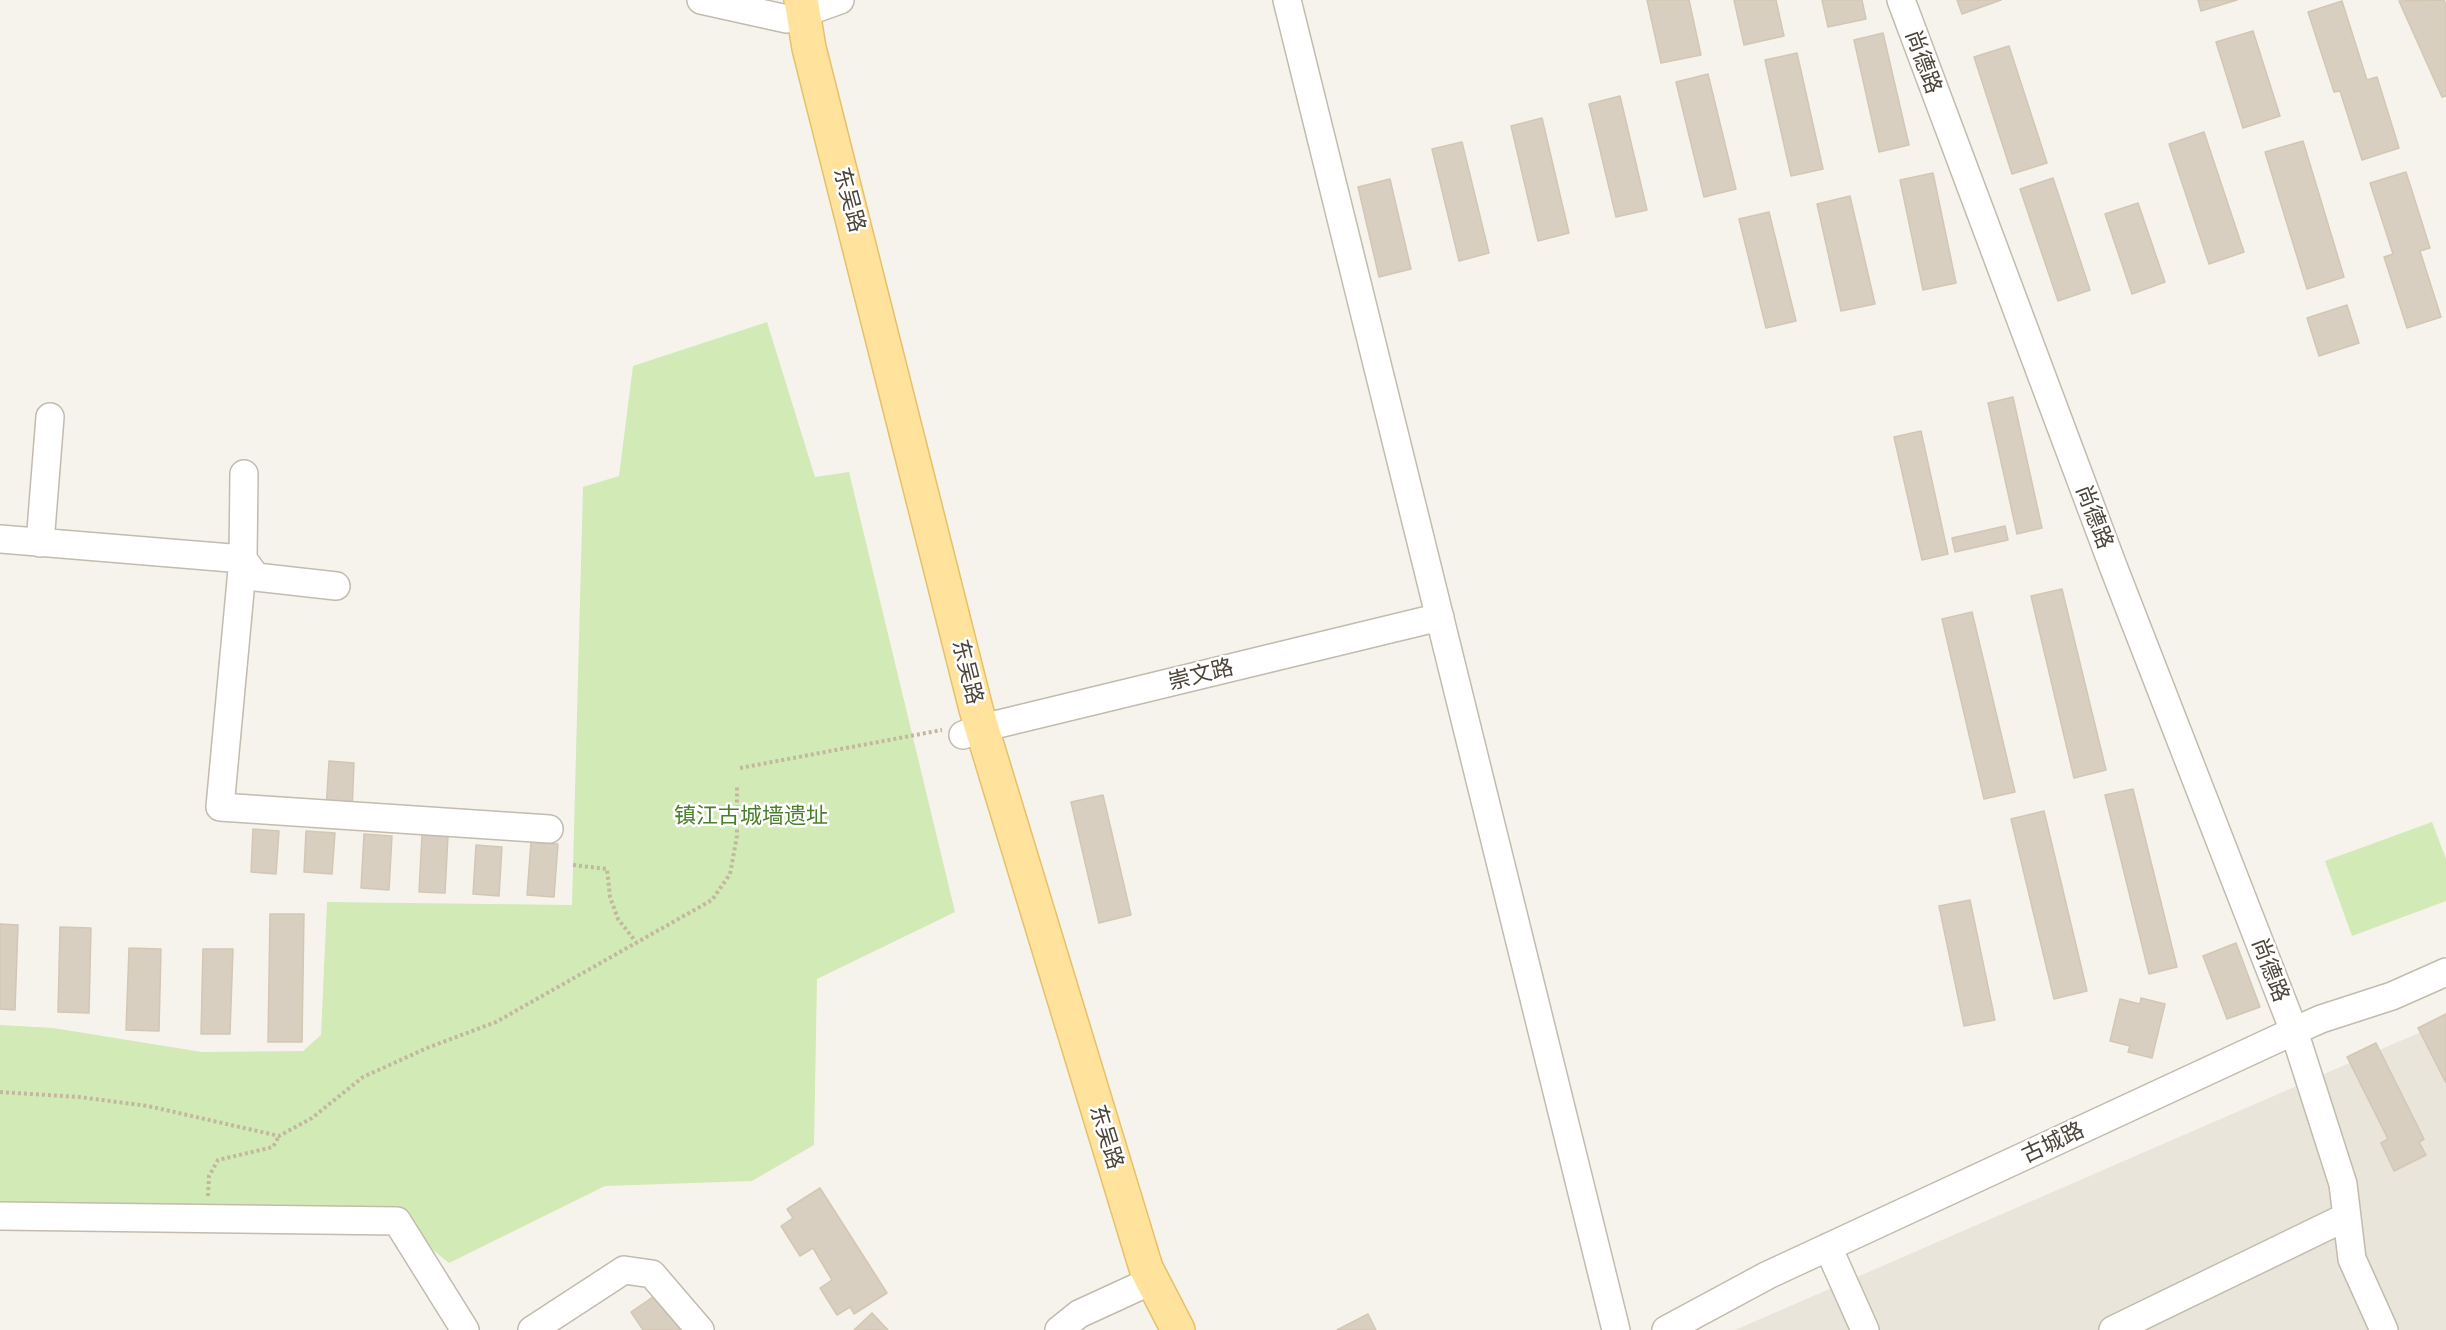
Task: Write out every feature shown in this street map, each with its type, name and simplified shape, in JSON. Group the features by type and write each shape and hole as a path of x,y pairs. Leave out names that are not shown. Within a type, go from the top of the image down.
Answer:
{"main road":[{"name":"东吴路","path":"794,8 793,51 968,729 1131,1274 1145,1284 1178,1330"},
{"name":"东吴路","path":"1145,1284 1159,1330"}],"street":[{"path":"701,0 794,8 840,0"},
{"path":"1287,0 1616,1330"},
{"name":"尚德路","path":"1901,0 2117,577 2294,1031 2343,1184 2352,1259 2384,1330"},
{"path":"40,543 50,417"},
{"path":"244,474 243,559 220,807 549,829"},
{"path":"0,539 243,559 256,577 336,585"},
{"name":"崇文路","path":"968,729 1440,617"},
{"name":"古城路","path":"1666,1330 1768,1275 2294,1031 2321,1019 2392,996 2446,972"},
{"path":"0,1216 397,1221 465,1330"},
{"path":"2113,1330 2346,1217"},
{"path":"1828,1247 1865,1330"},
{"path":"532,1330 624,1270 652,1274 700,1330"},
{"path":"1059,1330 1079,1314 1145,1284"}],"path":[{"path":"740,768 968,729"},
{"path":"208,1219 209,1176 218,1160 273,1147 279,1136 312,1118 363,1077 427,1048 496,1022 712,900 730,873 737,836 737,787"},
{"path":"573,865 607,869 610,897 618,919 636,942"},
{"path":"0,1092 79,1097 148,1106 279,1136"}],"shaded area":[{"path":"2446,1021 2446,1330 1735,1330"}],"green space":[{"name":"镇江古城墙遗址","path":"767,322 815,477 849,472 955,912 817,979 814,1145 752,1181 605,1186 449,1263 397,1221 0,1216 0,1025 53,1028 202,1052 303,1051 321,1035 327,902 572,905 583,487 619,476 633,366"},
{"path":"2432,822 2446,859 2446,901 2352,936 2325,861"}],"building":[{"path":"1647,0 1689,0 1701,55 1661,63"},
{"path":"1734,0 1776,0 1784,36 1744,45"},
{"path":"1822,0 1862,0 1866,19 1828,27"},
{"path":"1957,0 2001,0 1962,14"},
{"path":"2198,0 2237,0 2201,11"},
{"path":"2444,0 2446,5 2446,96 2442,97 2399,1"},
{"path":"2342,1 2367,80 2377,77 2399,148 2362,160 2340,91 2334,92 2308,12"},
{"path":"2253,31 2280,116 2243,128 2216,42"},
{"path":"1883,33 1909,145 1879,152 1854,40"},
{"path":"2009,46 2047,163 2012,174 1974,57"},
{"path":"1797,53 1823,169 1791,176 1765,60"},
{"path":"1708,74 1736,189 1704,197 1676,82"},
{"path":"1620,96 1647,210 1616,217 1589,104"},
{"path":"1542,118 1569,233 1538,241 1511,126"},
{"path":"2204,132 2244,252 2209,264 2169,144"},
{"path":"2303,141 2344,277 2307,289 2265,152"},
{"path":"1462,142 1489,253 1459,261 1432,149"},
{"path":"2406,172 2430,248 2420,251 2441,317 2407,328 2384,257 2393,254 2370,183"},
{"path":"1933,173 1956,283 1923,290 1900,180"},
{"path":"2053,178 2090,290 2058,301 2020,189"},
{"path":"1390,179 1411,269 1379,277 1358,187"},
{"path":"1850,196 1875,304 1841,311 1817,204"},
{"path":"2138,203 2165,282 2132,294 2105,214"},
{"path":"1769,212 1796,321 1766,328 1739,219"},
{"path":"2347,305 2359,343 2319,356 2307,318"},
{"path":"2013,397 2042,528 2017,534 1988,403"},
{"path":"1921,431 1948,554 1922,560 1894,437"},
{"path":"2005,526 2008,540 1955,552 1952,538"},
{"path":"2062,589 2106,770 2074,778 2031,596"},
{"path":"1972,612 2015,792 1984,799 1942,619"},
{"path":"329,761 354,763 352,811 326,810"},
{"path":"2133,789 2177,967 2149,974 2105,795"},
{"path":"1103,795 1131,915 1099,923 1071,802"},
{"path":"2044,811 2087,991 2054,999 2011,819"},
{"path":"253,829 279,831 276,874 251,872"},
{"path":"306,831 335,833 332,874 304,872"},
{"path":"364,834 392,836 389,890 361,888"},
{"path":"422,835 448,836 445,893 419,892"},
{"path":"531,842 558,844 554,897 527,895"},
{"path":"476,845 502,847 499,896 473,894"},
{"path":"1970,900 1995,1020 1964,1026 1939,906"},
{"path":"270,914 304,914 302,1042 268,1042"},
{"path":"0,924 18,925 15,1010 0,1009"},
{"path":"60,927 91,928 89,1013 58,1012"},
{"path":"2236,943 2260,1007 2227,1019 2203,956"},
{"path":"129,948 161,949 159,1031 126,1030"},
{"path":"203,949 233,949 230,1034 201,1034"},
{"path":"2141,998 2165,1004 2152,1058 2128,1052 2130,1046 2110,1041 2120,999 2140,1004"},
{"path":"2446,1014 2446,1083 2418,1028"},
{"path":"2376,1043 2424,1139 2419,1142 2426,1155 2394,1171 2381,1143 2388,1139 2347,1057"},
{"path":"820,1188 887,1293 854,1314 850,1307 837,1315 820,1288 832,1280 813,1248 800,1256 781,1226 793,1218 787,1209"},
{"path":"660,1292 685,1330 643,1330 631,1312"},
{"path":"872,1313 888,1330 854,1330"},
{"path":"1368,1314 1376,1330 1337,1330"}]}
